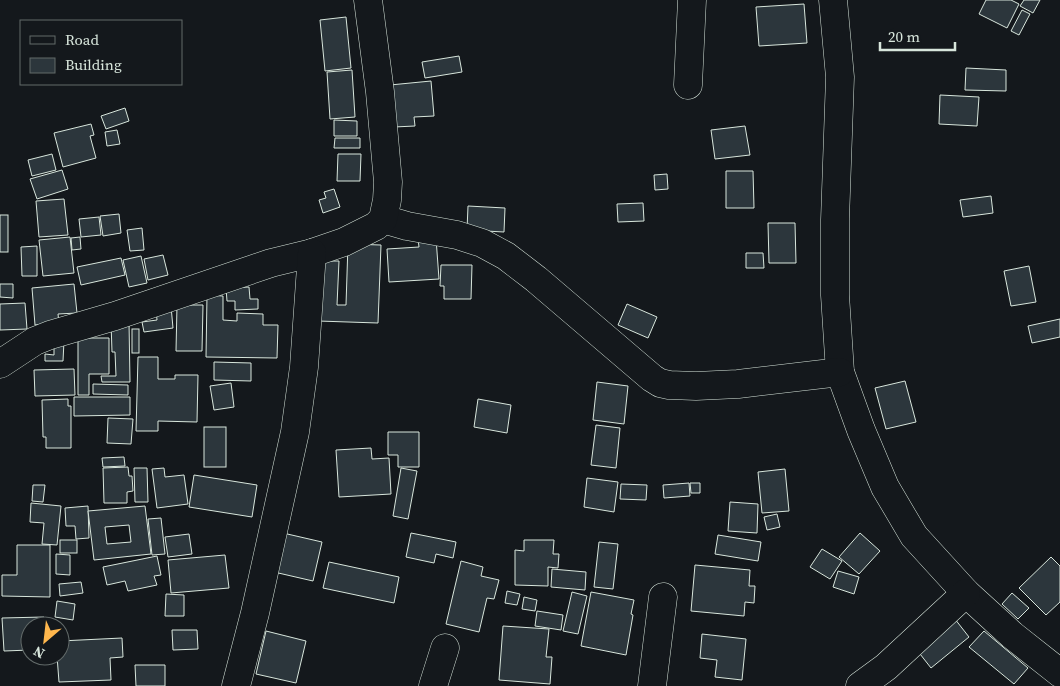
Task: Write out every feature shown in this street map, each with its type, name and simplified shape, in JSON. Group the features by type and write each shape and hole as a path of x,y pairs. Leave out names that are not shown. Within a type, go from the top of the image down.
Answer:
{"street":[{"path":"0,364 35,341 50,335 140,308 271,263 312,253 344,242 376,226 383,219 388,200 388,182 380,92 368,0"},
{"path":"688,85 692,0"},
{"path":"833,0 840,77 835,229 835,296 840,372 860,430 885,487 914,536 966,593 1012,635 1060,673"},
{"path":"383,219 407,226 457,235 482,243 506,256 660,383 669,385 738,384 840,372"},
{"path":"236,686 255,613 294,432 304,367 312,253"},
{"path":"860,686 886,667 966,593"},
{"path":"652,686 663,597"},
{"path":"433,686 445,648"}],"building":[{"path":"986,0 1011,0 1019,4 1007,28 979,14"},
{"path":"1024,0 1040,0 1033,13 1020,6"},
{"path":"804,4 807,43 759,46 756,7"},
{"path":"1022,10 1030,14 1019,35 1011,31"},
{"path":"346,17 351,68 325,71 320,20"},
{"path":"459,56 462,72 425,78 422,62"},
{"path":"966,68 1006,70 1006,91 965,90"},
{"path":"352,70 355,117 330,119 327,72"},
{"path":"431,81 434,116 414,117 415,126 394,127 390,85"},
{"path":"940,95 979,97 977,126 939,124"},
{"path":"125,108 129,121 106,129 101,116"},
{"path":"334,120 357,121 357,136 334,136"},
{"path":"91,124 94,135 90,136 96,158 63,167 54,133"},
{"path":"745,126 750,155 715,159 711,130"},
{"path":"117,130 120,144 107,146 105,132"},
{"path":"335,138 360,138 360,148 334,148"},
{"path":"52,154 56,170 32,176 28,160"},
{"path":"338,154 361,154 360,181 337,181"},
{"path":"62,170 68,189 37,199 30,179"},
{"path":"726,171 753,171 754,208 726,208"},
{"path":"667,174 668,189 655,190 654,175"},
{"path":"334,189 340,207 323,213 319,200 326,198 324,192"},
{"path":"991,196 993,213 963,217 960,200"},
{"path":"64,199 68,235 39,237 36,201"},
{"path":"643,203 644,221 618,222 617,204"},
{"path":"468,206 505,208 504,232 467,230"},
{"path":"119,214 121,233 103,236 100,216"},
{"path":"0,215 8,215 8,252 0,252"},
{"path":"99,217 101,235 81,237 79,219"},
{"path":"768,223 795,223 796,263 769,263"},
{"path":"142,228 144,250 130,251 127,230"},
{"path":"70,237 74,273 43,276 39,240"},
{"path":"80,237 81,249 72,250 71,238"},
{"path":"436,238 439,279 389,282 387,249 419,247 418,239"},
{"path":"348,244 381,245 378,323 318,321 319,261 339,261 337,305 346,305"},
{"path":"37,246 37,276 22,276 21,247"},
{"path":"746,253 763,253 764,268 746,268"},
{"path":"163,255 168,275 148,280 144,259"},
{"path":"141,256 147,283 129,287 123,260"},
{"path":"121,258 125,275 81,285 77,267"},
{"path":"441,265 472,265 471,299 444,299 444,286 440,286"},
{"path":"1029,266 1036,302 1011,306 1004,271"},
{"path":"0,284 13,284 13,298 0,297"},
{"path":"74,284 77,313 58,314 59,323 35,325 32,288"},
{"path":"249,287 250,299 258,299 258,309 235,310 235,301 227,301 226,288"},
{"path":"207,295 223,296 223,320 237,321 237,313 263,314 263,325 278,325 277,358 206,357"},
{"path":"25,303 27,329 0,330 0,304"},
{"path":"627,304 657,317 648,338 618,325"},
{"path":"177,305 203,305 202,351 176,351"},
{"path":"171,306 173,328 144,332 142,322 157,320 156,308"},
{"path":"1060,319 1060,337 1032,343 1028,326"},
{"path":"111,322 129,322 130,382 102,382 101,376 116,376 115,352 112,352"},
{"path":"132,329 139,329 139,353 132,353"},
{"path":"78,338 109,338 109,374 89,374 89,395 78,395"},
{"path":"54,340 64,341 63,361 45,361 45,354 54,355"},
{"path":"138,357 158,357 158,379 175,379 175,375 198,375 197,422 158,421 158,431 136,431"},
{"path":"214,362 251,363 251,381 214,380"},
{"path":"74,369 75,395 35,396 34,370"},
{"path":"905,381 916,422 886,429 875,388"},
{"path":"597,382 628,386 624,424 593,420"},
{"path":"231,383 234,407 214,410 210,386"},
{"path":"93,384 128,385 128,395 93,394"},
{"path":"74,397 130,397 130,415 74,416"},
{"path":"68,399 68,406 71,406 71,448 46,448 46,437 43,437 42,400"},
{"path":"478,399 511,405 507,433 474,427"},
{"path":"108,418 133,419 131,444 107,443"},
{"path":"596,425 620,428 616,468 591,465"},
{"path":"204,427 226,427 226,467 204,467"},
{"path":"388,432 419,432 419,467 398,467 398,455 388,455"},
{"path":"371,448 372,459 389,458 391,494 339,497 336,450"},
{"path":"124,457 125,466 103,467 102,458"},
{"path":"128,467 129,476 132,476 133,491 127,492 127,503 104,503 103,468"},
{"path":"134,468 147,468 148,502 135,502"},
{"path":"164,468 165,477 184,475 188,504 157,508 152,469"},
{"path":"401,468 417,471 408,519 393,516"},
{"path":"785,469 789,511 762,513 758,472"},
{"path":"194,475 257,485 252,517 189,507"},
{"path":"587,478 618,482 614,512 584,507"},
{"path":"689,483 690,496 664,498 663,485"},
{"path":"690,483 700,483 700,493 691,493"},
{"path":"621,484 647,485 646,500 620,499"},
{"path":"33,485 45,485 43,502 32,501"},
{"path":"730,502 758,504 757,533 728,531"},
{"path":"31,503 61,506 57,545 42,544 44,523 30,522"},
{"path":"88,506 89,538 76,539 75,526 66,526 65,508"},
{"path":"145,506 151,554 94,560 88,511","holes":["129,525 131,542 107,544 105,527"]},
{"path":"777,514 780,527 767,530 764,517"},
{"path":"161,518 165,554 152,555 148,519"},
{"path":"283,533 322,542 313,581 274,572"},
{"path":"411,533 456,542 453,558 436,554 434,563 406,557"},
{"path":"860,533 880,551 859,574 839,557"},
{"path":"189,534 192,554 168,557 165,537"},
{"path":"718,535 761,542 758,561 715,554"},
{"path":"60,540 77,540 77,553 60,553"},
{"path":"524,540 554,540 553,554 559,554 558,568 548,567 548,586 515,585 515,550 524,551"},
{"path":"599,542 618,544 613,589 594,587"},
{"path":"17,545 50,545 50,597 2,596 2,575 17,575"},
{"path":"822,549 842,561 830,579 810,567"},
{"path":"56,554 70,555 70,575 56,574"},
{"path":"225,555 229,588 171,593 168,560"},
{"path":"157,556 161,575 154,576 157,585 128,591 125,581 107,585 103,567"},
{"path":"1051,557 1060,566 1060,602 1046,615 1019,588"},
{"path":"461,561 483,567 481,576 499,580 494,599 487,598 479,632 446,624"},
{"path":"329,562 399,577 394,603 323,588"},
{"path":"695,565 750,570 749,586 755,586 754,603 745,602 744,616 691,611"},
{"path":"552,569 586,572 585,590 551,587"},
{"path":"838,571 859,577 854,594 833,587"},
{"path":"81,582 83,593 60,596 59,584"},
{"path":"507,591 520,594 517,605 505,603"},
{"path":"572,592 587,596 578,634 563,631"},
{"path":"591,592 634,600 626,655 581,646"},
{"path":"1012,593 1029,608 1018,619 1002,604"},
{"path":"166,594 184,595 184,616 165,616"},
{"path":"524,597 537,600 535,611 522,609"},
{"path":"57,601 75,604 73,620 70,620 70,616 55,616"},
{"path":"537,611 563,615 561,630 535,626"},
{"path":"951,614 969,637 931,668 913,645"},
{"path":"2,618 20,618 20,650 4,651"},
{"path":"503,626 549,629 546,657 552,657 550,684 499,680"},
{"path":"172,630 197,630 198,649 173,650"},
{"path":"266,631 306,641 296,683 256,674"},
{"path":"984,631 1028,668 1014,684 969,647"},
{"path":"702,634 746,639 742,680 715,677 717,660 700,658"},
{"path":"122,638 123,657 110,658 111,680 59,682 58,666 70,666 70,641"},
{"path":"135,665 165,665 165,686 136,686"}]}
